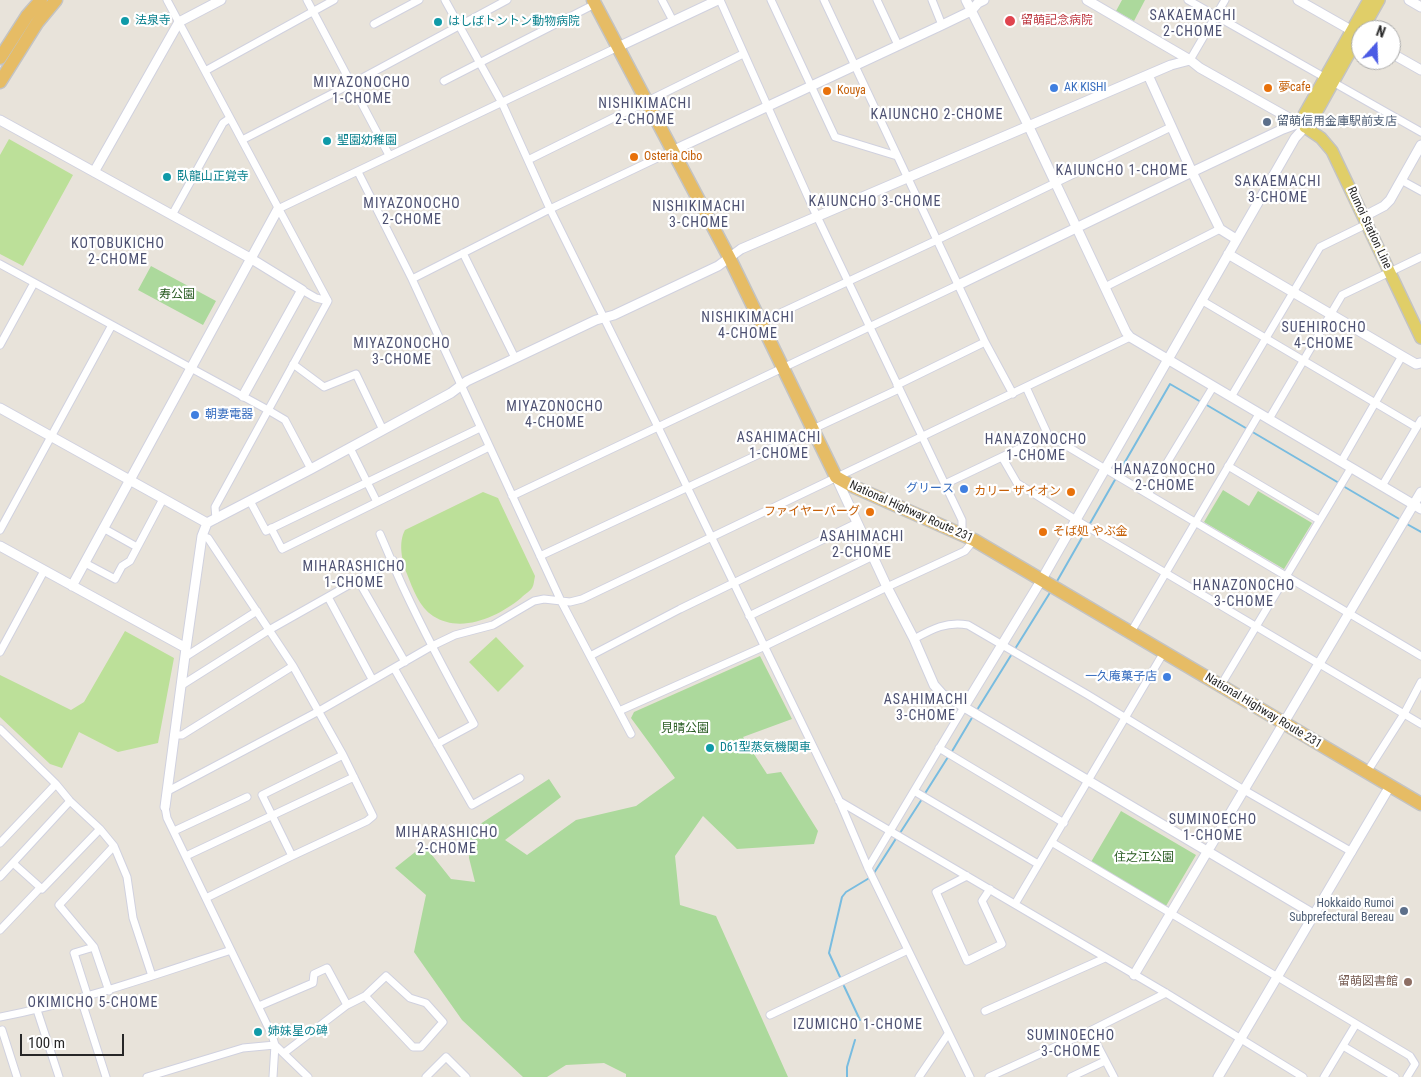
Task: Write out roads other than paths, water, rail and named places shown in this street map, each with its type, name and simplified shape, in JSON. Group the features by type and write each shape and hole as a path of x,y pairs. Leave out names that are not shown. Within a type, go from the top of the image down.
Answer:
{"highway":[{"path":"0,58 41,0"},
{"path":"0,82 37,22 56,0"},
{"name":"National Highway Route 231","path":"594,2 730,259 836,477 852,486 968,537 1421,804"}],"main road":[{"path":"1363,20 1368,0"},
{"path":"1367,20 1379,0"},
{"path":"1302,125 1312,120 1329,80 1351,46"},
{"name":"Rumoi Station Line","path":"1302,125 1321,138 1332,151 1420,333"}],"street":[{"path":"167,0 328,300"},
{"path":"94,172 178,22 222,0"},
{"path":"307,0 389,155"},
{"path":"205,71 334,0"},
{"path":"374,24 419,0"},
{"path":"446,0 502,103 550,209 605,318 763,647 839,800 868,868 970,1077"},
{"path":"242,140 508,0"},
{"path":"662,0 673,21"},
{"path":"72,586 278,209 719,0 817,216 962,520 968,537 965,551 887,586 763,647 619,711"},
{"path":"771,0 835,137 897,156"},
{"path":"824,0 985,342 1013,394"},
{"path":"877,0 898,45"},
{"path":"932,0 942,25"},
{"path":"966,0 1029,126 1130,337 1417,507"},
{"path":"412,279 550,209 971,11 978,3 984,0"},
{"path":"1086,0 1190,60 1200,68 1302,125"},
{"path":"1188,0 1421,132"},
{"path":"206,523 350,448 451,393 467,381 596,320 614,315 675,286 730,259 741,249 1171,65 1190,60 1225,0"},
{"path":"1298,0 1351,29"},
{"path":"1409,0 1421,7"},
{"path":"444,81 594,2"},
{"path":"528,160 743,54"},
{"path":"1401,59 1421,70"},
{"path":"1148,75 1220,229 1236,240"},
{"path":"172,215 222,123 230,118"},
{"path":"0,120 250,258 316,298 328,300"},
{"path":"512,496 870,328 1283,129 1302,125"},
{"path":"868,868 1042,579 1302,125"},
{"path":"761,322 937,240 1171,127"},
{"path":"1231,397 1320,247 1365,221 1390,200 1421,145"},
{"path":"358,172 412,279 561,601 631,734"},
{"path":"1401,180 1421,191"},
{"path":"1105,287 1220,229"},
{"path":"462,253 515,358"},
{"path":"1228,254 1416,364 1421,363"},
{"path":"1269,419 1342,295 1421,257"},
{"path":"0,264 284,420 311,469"},
{"path":"0,345 34,283"},
{"path":"243,396 302,290"},
{"path":"216,519 215,507 328,300"},
{"path":"1201,300 1416,428"},
{"path":"0,530 112,325"},
{"path":"168,791 455,635 493,625 534,602 544,599 570,602 582,599 1130,337"},
{"path":"540,556 813,428 985,342"},
{"path":"1341,462 1402,356"},
{"path":"293,364 324,388 356,374 383,430"},
{"path":"1026,387 1048,434 1421,656"},
{"path":"1148,494 1214,387"},
{"path":"0,408 206,523"},
{"path":"1131,632 1259,414"},
{"path":"1382,486 1421,420"},
{"path":"250,501 266,530 480,428"},
{"path":"945,484 1048,434"},
{"path":"271,528 282,549 489,447"},
{"path":"350,448 378,502"},
{"path":"1002,457 1017,483 1076,520 1421,724"},
{"path":"1228,466 1319,520"},
{"path":"1221,685 1351,468"},
{"path":"836,477 914,639 934,685 942,694 1314,915"},
{"path":"1134,975 1283,723 1417,507 1421,492"},
{"path":"85,563 115,579 122,566 130,561 163,499"},
{"path":"206,523 202,536 185,652 165,808 167,818 272,1035 275,1045 273,1077"},
{"path":"590,656 733,582 857,523"},
{"path":"103,528 137,547"},
{"path":"380,534 436,655 474,724 437,744"},
{"path":"202,536 208,538 293,666 319,710 373,816 367,821 206,898"},
{"path":"0,546 185,652"},
{"path":"749,616 873,556"},
{"path":"182,685 269,630 392,560"},
{"path":"0,652 44,571"},
{"path":"358,580 405,662"},
{"path":"328,597 372,679"},
{"path":"185,652 256,611"},
{"path":"914,639 935,627 949,624 968,625 1125,717 1244,790 1352,852"},
{"path":"1015,904 1164,652"},
{"path":"174,735 182,735 293,666"},
{"path":"394,668 472,805 520,778"},
{"path":"1367,772 1404,714 1421,682"},
{"path":"0,729 100,829 114,846 127,877 133,918 152,976"},
{"path":"940,748 1064,823"},
{"path":"292,856 262,795 343,755"},
{"path":"186,856 354,777"},
{"path":"0,843 56,784"},
{"path":"1218,1077 1390,786"},
{"path":"914,791 1038,864"},
{"path":"174,831 247,797"},
{"path":"839,800 1166,993 1303,1077"},
{"path":"0,877 70,801"},
{"path":"0,930 100,829"},
{"path":"1052,843 1410,1056 1415,1064 1407,1077"},
{"path":"109,991 94,947 60,905 114,846"},
{"path":"13,862 40,888"},
{"path":"967,876 936,892 967,961 1002,944 982,901 990,889"},
{"path":"94,947 74,953 106,1077"},
{"path":"0,1017 85,998 232,950"},
{"path":"770,1015 908,950"},
{"path":"985,1010 1105,958"},
{"path":"259,1006 313,983 314,974 327,968 347,1005"},
{"path":"284,1053 347,1005 365,996 386,976 410,998 426,1004 443,1022 421,1047 413,1047 365,996"},
{"path":"988,1077 1090,1031 1166,993"},
{"path":"37,1010 59,1077"},
{"path":"1324,1077 1356,1024"},
{"path":"0,1031 2,1030 17,1077"},
{"path":"1090,1031 1114,1077"},
{"path":"919,1077 948,1034"},
{"path":"147,1077 243,1048 275,1045 308,1077"},
{"path":"1343,1046 1395,1077"},
{"path":"426,1077 446,1057 466,1077"},
{"path":"1071,1077 1105,1061"}],"waterway":[{"path":"1118,474 1170,384 1201,402"},
{"path":"1205,404 1339,483"},
{"path":"1056,583 1116,478"},
{"path":"1343,486 1401,520"},
{"path":"1405,523 1421,532"},
{"path":"977,710 1051,591"},
{"path":"951,753 973,716"},
{"path":"924,795 948,757"},
{"path":"900,833 922,799"},
{"path":"874,873 897,837"},
{"path":"840,977 829,953 842,897 846,892 871,877"},
{"path":"844,986 860,1020"},
{"path":"847,1077 847,1067 855,1040"}],"place":[{"name":"法泉寺","path":"125,21"},
{"name":"留萌記念病院","path":"1010,21"},
{"name":"はしばトントン動物病院","path":"438,22"},
{"name":"AK KISHI","path":"1054,88"},
{"name":"夢cafe","path":"1268,88"},
{"name":"Kouya","path":"827,91"},
{"name":"留萌信用金庫駅前支店","path":"1267,122"},
{"name":"聖園幼稚園","path":"327,141"},
{"name":"Osteria Cibo","path":"634,157"},
{"name":"臥龍山正覚寺","path":"167,177"},
{"name":"朝妻電器","path":"195,415"},
{"name":"グリース","path":"964,489"},
{"name":"カリー ザイオン","path":"1071,492"},
{"name":"ファイヤーバーグ","path":"870,512"},
{"name":"そば処 やぶ金","path":"1043,532"},
{"name":"一久庵菓子店","path":"1167,677"},
{"name":"D61型蒸気機関車","path":"710,748"},
{"name":"Hokkaido Rumoi Subprefectural Bereau","path":"1404,911"},
{"name":"留萌図書館","path":"1408,982"},
{"name":"姉妹星の碑","path":"258,1032"}],"district":[{"name":"SAKAEMACHI 2-CHOME","path":"1193,24"},
{"name":"MIYAZONOCHO 1-CHOME","path":"362,92"},
{"name":"NISHIKIMACHI 2-CHOME","path":"645,112"},
{"name":"KAIUNCHO 2-CHOME","path":"937,115"},
{"name":"KAIUNCHO 1-CHOME","path":"1122,171"},
{"name":"SAKAEMACHI 3-CHOME","path":"1278,190"},
{"name":"KAIUNCHO 3-CHOME","path":"875,202"},
{"name":"MIYAZONOCHO 2-CHOME","path":"412,212"},
{"name":"NISHIKIMACHI 3-CHOME","path":"699,216"},
{"name":"KOTOBUKICHO 2-CHOME","path":"118,252"},
{"name":"NISHIKIMACHI 4-CHOME","path":"748,326"},
{"name":"SUEHIROCHO 4-CHOME","path":"1324,336"},
{"name":"MIYAZONOCHO 3-CHOME","path":"402,352"},
{"name":"MIYAZONOCHO 4-CHOME","path":"555,416"},
{"name":"ASAHIMACHI 1-CHOME","path":"779,446"},
{"name":"HANAZONOCHO 1-CHOME","path":"1036,448"},
{"name":"HANAZONOCHO 2-CHOME","path":"1165,478"},
{"name":"ASAHIMACHI 2-CHOME","path":"862,546"},
{"name":"MIHARASHICHO 1-CHOME","path":"354,576"},
{"name":"HANAZONOCHO 3-CHOME","path":"1244,594"},
{"name":"ASAHIMACHI 3-CHOME","path":"926,708"},
{"name":"SUMINOECHO 1-CHOME","path":"1213,828"},
{"name":"MIHARASHICHO 2-CHOME","path":"447,842"},
{"name":"OKIMICHO 5-CHOME","path":"93,1003"},
{"name":"IZUMICHO 1-CHOME","path":"858,1025"},
{"name":"SUMINOECHO 3-CHOME","path":"1071,1044"}],"park label":[{"name":"寿公園","path":"177,295"},
{"name":"見晴公園","path":"685,729"},
{"name":"住之江公園","path":"1144,858"}]}
